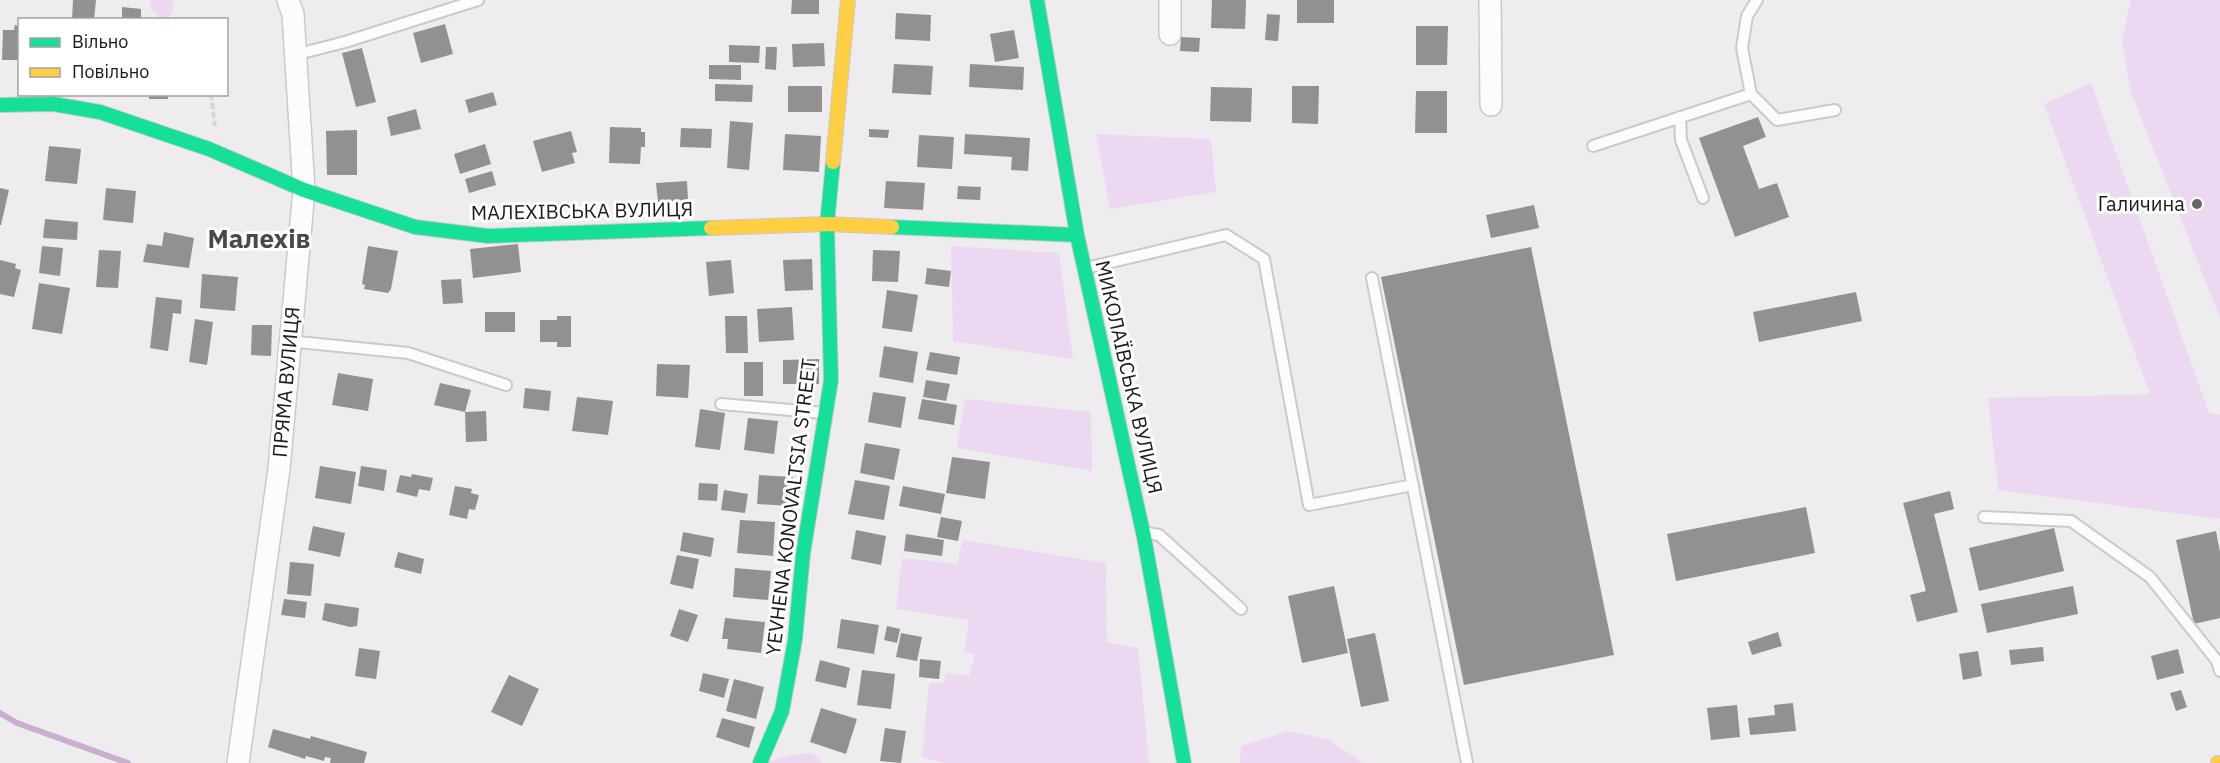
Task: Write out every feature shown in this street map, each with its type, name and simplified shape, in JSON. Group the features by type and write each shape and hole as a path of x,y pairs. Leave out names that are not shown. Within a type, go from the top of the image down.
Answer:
{"street":[{"name":"ПРЯМА ВУЛИЦЯ","path":"238,763 279,469 288,341 303,190 293,14 288,0"},
{"name":"YEVHENA KONOVALTSIA STREET","path":"760,763 782,711 795,640 803,554 831,380 827,224 848,0"},
{"name":"МИКОЛАЇВСЬКА ВУЛИЦЯ","path":"1037,0 1077,235 1143,532 1184,763"},
{"path":"1170,0 1170,34"},
{"path":"1490,0 1491,105"},
{"name":"МАЛЕХІВСЬКА ВУЛИЦЯ","path":"0,105 53,104 100,112 209,148 303,190 415,226 488,236 827,224 1077,235"}],"lane":[{"path":"294,55 345,42 478,0"},
{"path":"1757,0 1747,16 1742,48 1751,94 1777,120 1835,110"},
{"path":"1593,146 1751,94"},
{"path":"1680,117 1681,140 1703,198"},
{"path":"1084,268 1226,235 1264,259 1309,506 1413,485"},
{"path":"1372,278 1467,763"},
{"path":"288,341 408,352 506,385"},
{"path":"721,404 824,413"},
{"path":"1984,517 2071,522 2150,577 2217,661 2220,671"},
{"path":"1143,532 1159,535 1241,609"}],"shaded area":[{"path":"150,0 174,0 172,13 168,18 160,18 151,9"},
{"name":"Галичина","path":"2131,0 2220,0 2220,318 2130,90 2122,40"},
{"path":"2091,83 2209,413 2220,415 2220,519 1998,490 1988,398 2150,394 2044,104"},
{"path":"1096,134 1211,139 1216,192 1110,209"},
{"path":"951,246 1059,253 1073,359 953,341"},
{"path":"965,399 1091,412 1092,471 957,448"},
{"path":"963,540 1106,563 1107,642 1138,648 1149,763 946,763 922,757 929,683 944,683 946,673 969,676 975,654 964,652 969,620 896,609 902,558 957,564"},
{"path":"1289,731 1327,739 1363,763 1240,763 1241,746"},
{"path":"812,753 823,763 764,763 790,755"}],"building":[{"path":"73,0 96,0 94,18 72,18"},
{"path":"792,0 819,0 819,14 791,14"},
{"path":"1212,0 1246,0 1245,29 1211,28"},
{"path":"1297,0 1334,0 1334,23 1297,23"},
{"path":"122,7 141,9 141,18 122,18"},
{"path":"896,13 931,15 930,41 895,39"},
{"path":"1267,14 1280,15 1278,41 1265,40"},
{"path":"445,24 453,54 421,63 413,33"},
{"path":"15,25 18,26 18,60 2,60 3,30 14,30"},
{"path":"1416,26 1448,26 1447,65 1416,65"},
{"path":"1014,30 1019,58 995,62 990,34"},
{"path":"1181,37 1200,38 1199,52 1180,51"},
{"path":"824,43 825,66 793,67 792,44"},
{"path":"729,45 760,46 759,63 729,62"},
{"path":"766,47 777,47 776,70 765,69"},
{"path":"362,48 376,102 356,107 342,53"},
{"path":"894,64 933,66 931,95 892,93"},
{"path":"970,64 1024,67 1023,90 969,87"},
{"path":"709,65 741,65 741,80 709,79"},
{"path":"715,84 753,85 752,102 715,101"},
{"path":"788,86 822,86 822,112 788,112"},
{"path":"1292,86 1319,86 1318,124 1292,123"},
{"path":"1211,87 1252,88 1251,122 1210,121"},
{"path":"1416,91 1447,91 1447,133 1415,133"},
{"path":"493,92 497,105 469,113 465,100"},
{"path":"149,96 168,96 168,99 149,99"},
{"path":"416,109 421,129 391,136 387,117"},
{"path":"1758,117 1766,137 1743,146 1759,189 1777,183 1789,217 1735,237 1699,138"},
{"path":"730,121 753,123 749,170 727,168"},
{"path":"610,127 641,128 641,132 645,132 645,147 641,147 640,164 609,163"},
{"path":"681,128 712,129 711,148 680,147"},
{"path":"869,129 889,130 888,138 869,137"},
{"path":"357,130 357,175 327,175 326,131"},
{"path":"571,131 577,152 572,153 575,163 542,172 533,141"},
{"path":"785,134 821,136 819,172 783,170"},
{"path":"965,134 1030,138 1028,171 1011,170 1012,157 964,154"},
{"path":"919,135 954,137 952,169 917,167"},
{"path":"485,144 491,164 460,174 454,154"},
{"path":"49,146 81,149 77,184 45,181"},
{"path":"492,171 496,185 469,193 465,179"},
{"path":"687,181 688,200 658,202 656,183"},
{"path":"886,181 925,183 923,210 884,208"},
{"path":"958,186 981,187 980,200 957,199"},
{"path":"0,188 9,190 1,225 0,225"},
{"path":"106,188 136,191 133,223 103,220"},
{"path":"1534,205 1539,228 1491,238 1486,215"},
{"path":"45,219 78,222 77,240 43,238"},
{"path":"164,232 194,238 189,268 143,262 147,244 162,246"},
{"path":"518,244 521,272 473,278 470,249"},
{"path":"42,246 63,248 60,276 39,273"},
{"path":"368,246 398,251 391,289 388,293 364,289 365,285 362,284"},
{"path":"1531,247 1614,655 1464,685 1381,277"},
{"path":"99,250 121,251 118,288 96,287"},
{"path":"873,250 900,251 898,282 872,281"},
{"path":"812,259 813,290 785,291 783,260"},
{"path":"0,260 16,264 15,268 21,270 14,297 0,294"},
{"path":"731,260 734,293 709,296 706,262"},
{"path":"927,268 951,271 949,287 925,284"},
{"path":"202,274 238,277 235,311 200,308"},
{"path":"461,279 463,303 443,304 441,280"},
{"path":"39,283 70,288 62,334 32,329"},
{"path":"887,290 918,295 912,332 882,328"},
{"path":"1856,292 1862,321 1759,342 1753,312"},
{"path":"156,297 182,300 181,314 173,313 168,351 150,348"},
{"path":"792,307 794,340 759,342 757,309"},
{"path":"485,312 515,312 515,332 485,332"},
{"path":"557,316 571,316 571,347 557,347 557,342 540,342 540,320 557,320"},
{"path":"725,316 747,316 748,353 726,353"},
{"path":"195,319 213,322 207,365 189,362"},
{"path":"252,325 272,325 271,356 251,355"},
{"path":"884,346 918,352 913,383 879,377"},
{"path":"930,352 960,357 957,375 926,370"},
{"path":"819,359 819,384 783,384 783,360"},
{"path":"744,362 763,362 763,396 744,396"},
{"path":"657,364 690,365 688,398 656,396"},
{"path":"338,373 373,379 368,411 332,405"},
{"path":"926,380 950,384 946,401 923,397"},
{"path":"440,383 471,390 465,412 434,405"},
{"path":"525,388 551,391 549,411 523,408"},
{"path":"873,392 906,397 901,428 868,422"},
{"path":"577,397 613,401 608,435 572,431"},
{"path":"922,399 957,405 954,425 918,419"},
{"path":"700,409 725,413 720,450 695,447"},
{"path":"486,411 487,441 466,442 465,412"},
{"path":"748,418 778,421 774,454 744,450"},
{"path":"865,443 900,449 894,480 860,473"},
{"path":"952,457 990,462 985,499 946,493"},
{"path":"320,466 356,472 351,504 315,498"},
{"path":"361,466 387,470 384,491 358,486"},
{"path":"412,474 433,478 430,491 419,489 417,497 396,492 400,475 411,477"},
{"path":"759,475 793,477 791,506 757,504"},
{"path":"855,480 890,486 884,520 848,514"},
{"path":"699,483 718,484 717,501 698,500"},
{"path":"455,486 472,489 471,493 479,495 475,510 469,509 467,519 449,515"},
{"path":"903,486 945,494 941,514 899,506"},
{"path":"724,490 748,494 745,513 721,510"},
{"path":"1950,491 1954,509 1934,514 1958,612 1917,622 1910,595 1926,591 1903,503"},
{"path":"1806,507 1815,553 1676,581 1667,534"},
{"path":"941,517 962,521 958,541 937,537"},
{"path":"740,520 775,522 773,556 737,553"},
{"path":"313,526 345,533 340,557 308,550"},
{"path":"2054,528 2064,571 1979,591 1969,548"},
{"path":"856,530 886,536 881,565 851,559"},
{"path":"2216,531 2220,552 2220,618 2194,624 2176,540"},
{"path":"683,532 714,538 711,557 680,551"},
{"path":"906,534 944,540 942,556 904,551"},
{"path":"398,552 424,559 421,574 394,567"},
{"path":"677,555 699,559 693,589 670,584"},
{"path":"290,562 314,564 311,596 287,594"},
{"path":"735,568 771,571 768,600 733,597"},
{"path":"1334,586 1348,653 1302,663 1288,596"},
{"path":"2073,586 2078,614 1987,633 1981,604"},
{"path":"284,599 307,602 305,618 281,615"},
{"path":"325,603 359,608 357,626 350,627 322,620"},
{"path":"679,609 698,615 688,642 670,636"},
{"path":"725,618 765,622 761,653 727,649 728,639 722,639"},
{"path":"841,619 879,625 874,654 837,648"},
{"path":"887,626 900,629 897,643 884,640"},
{"path":"1778,632 1782,646 1752,655 1748,642"},
{"path":"901,633 922,637 917,661 896,657"},
{"path":"1375,633 1389,701 1361,707 1347,639"},
{"path":"2043,647 2044,661 2011,665 2009,650"},
{"path":"359,648 380,651 376,679 355,676"},
{"path":"2178,649 2184,673 2157,680 2151,656"},
{"path":"1978,651 1982,676 1963,680 1959,654"},
{"path":"920,659 941,661 939,679 919,677"},
{"path":"820,660 850,668 846,688 815,681"},
{"path":"862,670 895,674 891,709 857,705"},
{"path":"703,673 729,679 724,698 699,691"},
{"path":"509,675 539,689 522,726 491,712"},
{"path":"734,679 764,687 756,719 726,711"},
{"path":"2181,690 2187,707 2176,711 2170,693"},
{"path":"1793,703 1796,731 1750,735 1748,718 1775,715 1774,705"},
{"path":"1737,705 1740,737 1711,740 1707,708"},
{"path":"821,708 857,719 846,754 810,742"},
{"path":"722,718 755,727 749,748 716,737"},
{"path":"885,728 906,731 901,763 880,761"},
{"path":"273,729 310,739 311,736 367,752 364,763 330,763 331,758 325,757 324,761 306,756 305,759 268,747"}],"waterway":[{"path":"0,713 17,723 128,763"}],"traffic: fast":[{"path":"1037,0 1077,235 1144,537 1184,763"},
{"path":"0,105 53,104 100,112 209,149 304,190 415,227 488,236 711,228"},
{"path":"760,763 782,711 795,640 803,554 831,380 827,224 833,162"},
{"path":"892,227 1077,235"}],"traffic: slow":[{"path":"833,162 848,0"},
{"path":"711,228 827,224 892,227"}],"place":[{"name":"Галичина","path":"2197,204"}],"district":[{"name":"Малехів","path":"259,239"}]}
